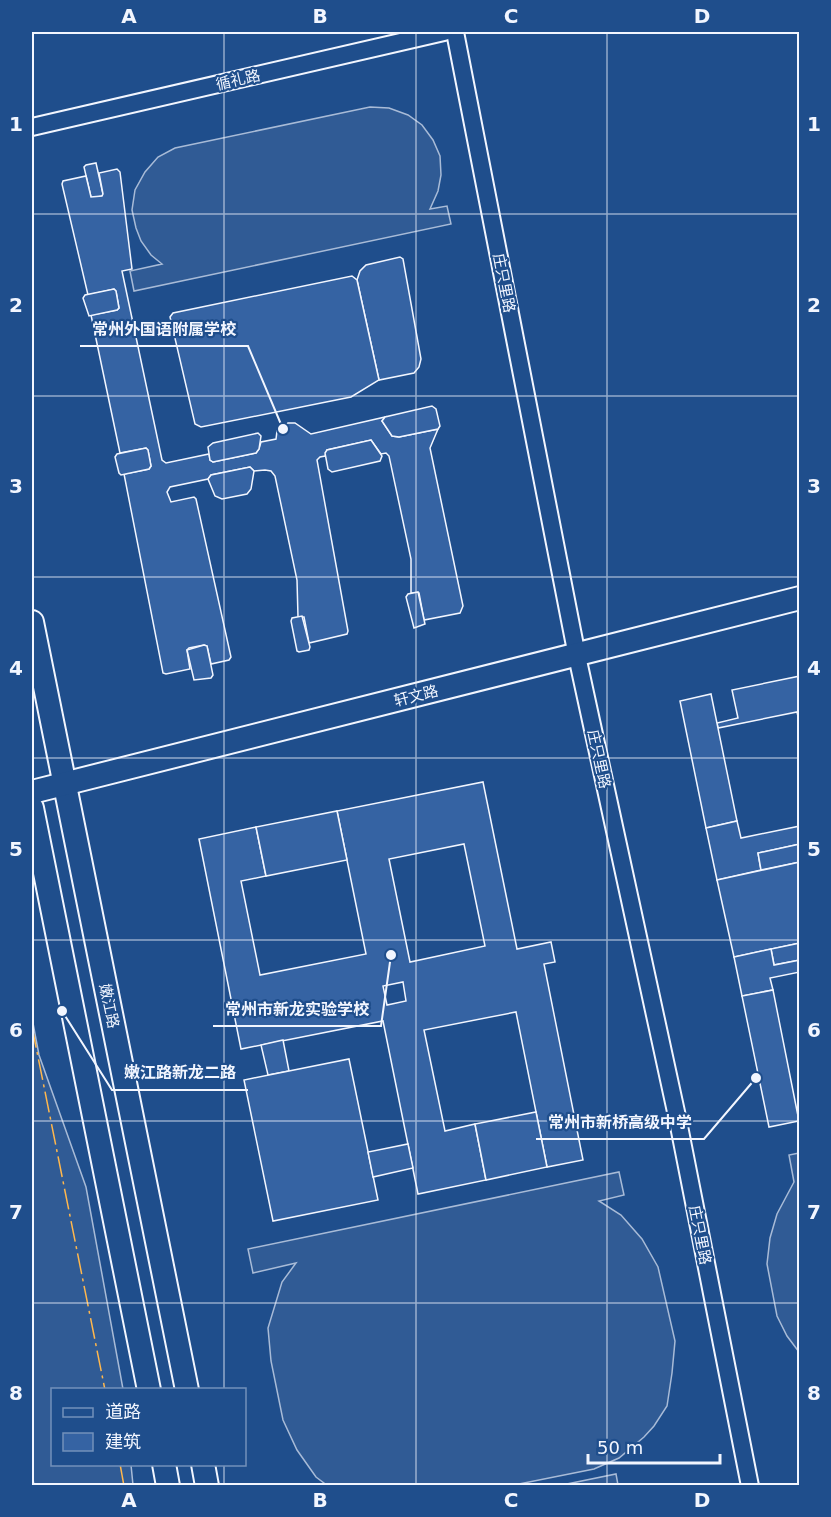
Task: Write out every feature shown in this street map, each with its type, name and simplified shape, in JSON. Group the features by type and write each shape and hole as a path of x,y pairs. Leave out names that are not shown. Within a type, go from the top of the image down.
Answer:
{"main road":[{"name":"轩文路","path":"32,792 800,598"},
{"name":"嫩江路","path":"32,622 187,1388"},
{"path":"32,808 149,1388"},
{"path":"164,1466 168,1485"},
{"path":"203,1466 207,1485"}],"street":[{"name":"循礼路","path":"32,127 444,32"},
{"name":"庄只里路","path":"455,32 577,656 678,1121 750,1485"}],"shaded area":[{"path":"370,107 389,108 408,115 422,125 433,140 440,156 441,175 438,191 430,209 447,206 451,224 134,291 130,271 162,264 151,255 141,241 132,210 135,190 145,172 158,157 175,148"},
{"path":"32,1018 39,1055 86,1187 123,1388 51,1388 51,1466 131,1466 133,1485 34,1485 32,1474"},
{"path":"800,1153 799,1352 787,1336 777,1316 767,1264 770,1238 777,1214 794,1182 789,1155"},
{"path":"619,1172 624,1195 599,1201 621,1215 642,1239 658,1267 675,1341 667,1406 644,1437 619,1458 594,1469 514,1485 328,1486 316,1477 297,1450 283,1420 271,1361 268,1328 282,1282 296,1263 253,1273 248,1249"},
{"path":"616,1474 618,1485 562,1485"}],"building":[{"path":"96,163 103,194 93,198 84,167"},
{"path":"117,169 120,172 132,269 122,271 162,460 166,463 209,454 213,462 256,453 261,442 276,439 277,431 288,423 295,423 311,434 385,417 382,421 392,436 399,437 438,429 430,448 463,606 460,613 424,620 419,593 411,593 411,559 389,456 386,453 381,454 371,440 327,450 325,456 317,460 348,631 347,634 309,643 304,617 298,617 297,580 275,476 271,471 254,471 250,467 170,487 167,492 171,502 194,497 196,499 231,657 229,660 211,664 207,646 189,648 187,650 190,669 163,673 124,474 149,469 151,466 148,450 146,448 120,453 91,315 117,310 119,308 116,291 114,289 88,295 62,184 63,181 86,176 91,197 102,196 99,173"},
{"path":"400,257 403,259 421,359 414,373 379,380 357,280 360,271 366,265"},
{"path":"352,276 357,280 379,380 351,397 201,427 195,424 170,317 173,313"},
{"path":"114,289 119,308 89,316 83,298 85,295"},
{"path":"432,406 436,409 440,426 438,429 399,437 392,436 382,421 385,417"},
{"path":"258,433 261,436 256,453 213,462 210,460 208,447 213,443"},
{"path":"371,440 382,456 380,461 332,472 328,469 325,453 327,450"},
{"path":"146,448 151,466 149,469 121,475 119,473 115,457 117,454"},
{"path":"250,467 254,471 251,489 247,494 222,499 215,496 208,479 211,475"},
{"path":"418,592 425,624 414,628 406,597 408,594"},
{"path":"302,616 310,647 309,650 299,652 291,621 292,618"},
{"path":"207,646 213,675 211,678 194,680 187,650"},
{"path":"800,676 800,725 797,712 718,728 717,723 738,718 732,690"},
{"path":"711,694 737,821 706,828 680,701"},
{"path":"483,782 517,949 551,942 555,962 544,964 583,1160 547,1167 516,1012 424,1030 445,1131 475,1124 486,1180 418,1194 383,1021 241,1049 199,839 256,827 266,876 241,881 260,975 366,954 337,811","holes":["464,844 485,946 410,962 389,859","403,982 406,1001 387,1005 383,986"]},
{"path":"337,811 347,860 266,876 256,827"},
{"path":"737,821 741,838 800,826 800,844 758,853 761,870 717,880 706,828"},
{"path":"800,844 800,862 761,870 758,853"},
{"path":"800,862 800,943 734,957 717,880"},
{"path":"800,943 800,960 774,965 771,949"},
{"path":"771,949 774,965 800,960 800,972 770,978 773,990 742,996 734,957"},
{"path":"773,990 799,1121 769,1127 742,996"},
{"path":"283,1040 289,1071 268,1075 261,1045"},
{"path":"349,1059 378,1200 273,1221 244,1080"},
{"path":"536,1112 547,1167 486,1180 475,1124"},
{"path":"408,1144 413,1168 373,1177 368,1152"}],"power":[{"path":"32,1027 105,1388"},
{"path":"120,1466 124,1486"}],"place":[{"name":"常州外国语附属学校","path":"283,429"},
{"name":"常州市新龙实验学校","path":"391,955"},
{"name":"嫩江路新龙二路","path":"62,1011"},
{"name":"常州市新桥高级中学","path":"756,1078"}]}
